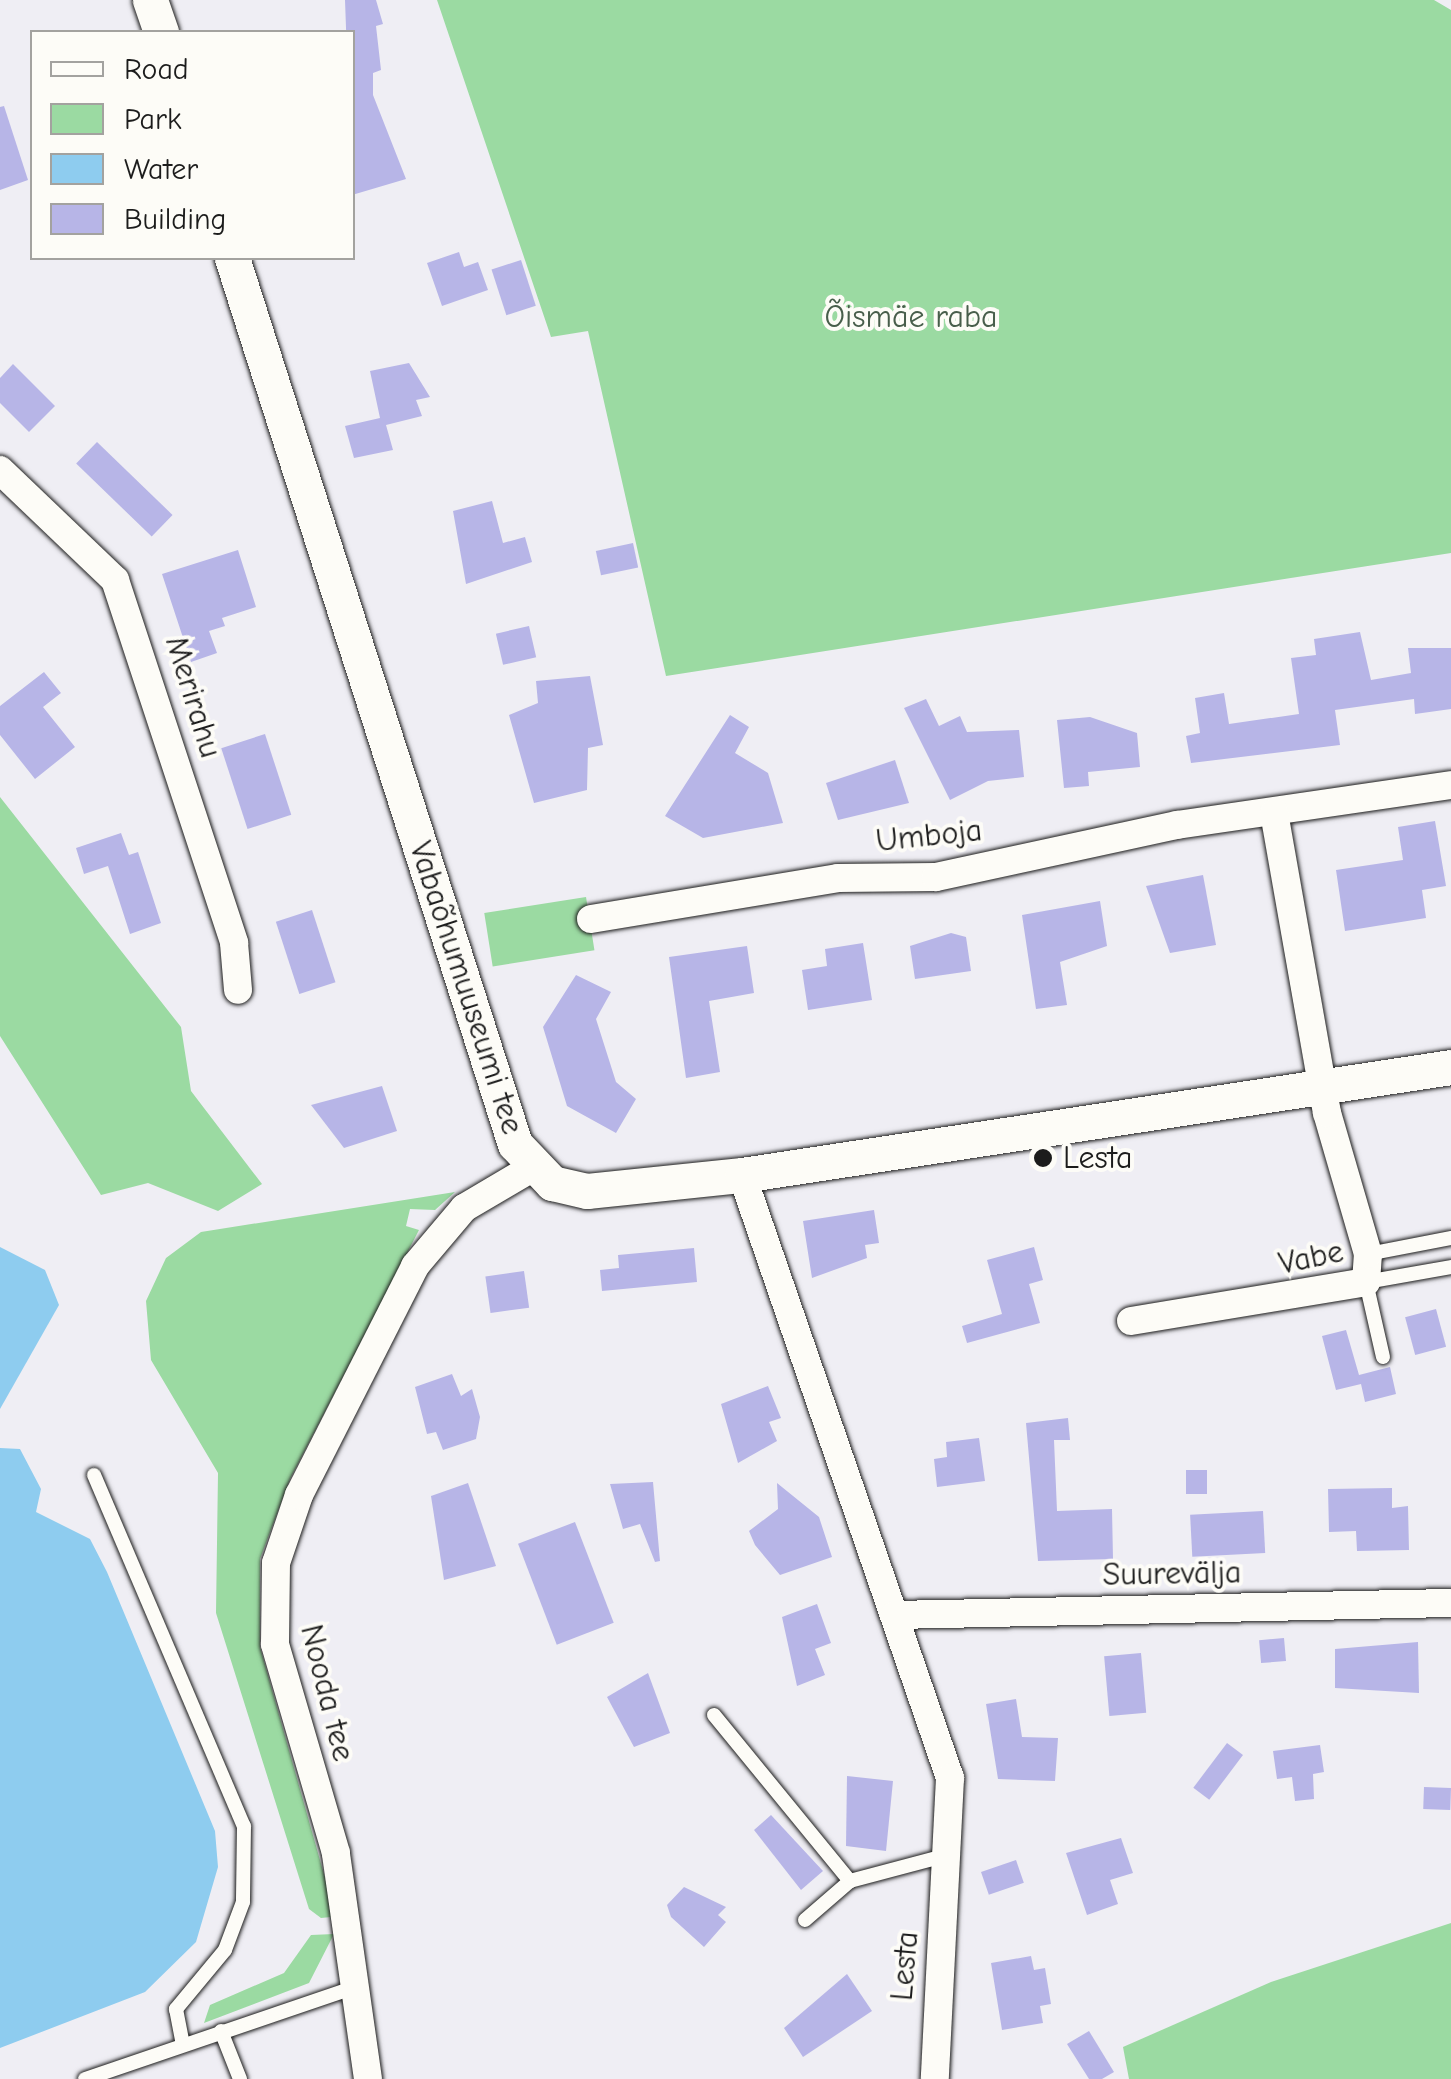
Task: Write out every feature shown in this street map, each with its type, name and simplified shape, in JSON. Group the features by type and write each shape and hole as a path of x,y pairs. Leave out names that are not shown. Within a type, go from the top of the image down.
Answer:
{"street":[{"path":"150,0 160,30"},
{"name":"Vabaõhumuuseumi tee","path":"233,260 516,1144 532,1168 587,1191 742,1175 1451,1067"},
{"name":"Merirahu","path":"0,470 114,580 234,943 238,990"},
{"name":"Umboja","path":"590,919 838,878 936,877 1274,813 1451,786"},
{"path":"1274,813 1322,1088"},
{"name":"Vabe","path":"1131,1321 1367,1268 1322,1088"},
{"name":"Nooda tee","path":"368,2079 349,1989 336,1853 274,1644 276,1563 299,1495 414,1266 464,1208 532,1168"},
{"name":"Lesta","path":"742,1175 950,1778 935,2079"},
{"name":"Suurevälja","path":"894,1615 1451,1603"}],"lane":[{"path":"1367,1268 1451,1238"},
{"path":"1367,1268 1451,1267"},
{"path":"1367,1268 1383,1357"},
{"path":"94,1475 244,1826 243,1902 225,1950 176,2009 183,2044"},
{"path":"714,1715 850,1881"},
{"path":"804,1920 850,1881 949,1855"},
{"path":"85,2079 349,1989"},
{"path":"221,2031 240,2079"}],"green space":[{"name":"Õismäe raba","path":"437,0 1434,0 1451,10 1451,553 666,676 588,331 551,337"},
{"path":"0,797 181,1027 191,1091 262,1184 218,1211 148,1183 101,1195 0,1036"},
{"path":"586,897 594,950 493,966 484,913"},
{"path":"455,1192 435,1210 410,1209 406,1226 419,1230 290,1479 260,1559 260,1647 327,1885 331,1917 321,1918 309,1909 216,1613 218,1473 151,1360 146,1301 166,1258 201,1232"},
{"path":"1451,1923 1451,2079 1129,2079 1123,2047 1271,1982"},
{"path":"334,1934 309,1983 204,2023 210,2005 284,1973 311,1935"}],"water":[{"path":"0,1247 45,1270 59,1305 0,1409"},
{"path":"0,1448 20,1449 41,1489 36,1512 90,1539 215,1831 218,1867 196,1942 145,1992 0,2048"}],"building":[{"path":"345,0 376,0 383,24 376,26 381,70 373,73 373,95 406,179 355,194 355,30 346,30"},
{"path":"4,106 28,180 0,190 0,107"},
{"path":"459,252 464,267 478,262 488,290 442,306 427,263"},
{"path":"521,260 536,306 506,315 492,270"},
{"path":"409,363 430,397 416,400 422,416 386,425 393,450 354,458 345,426 380,418 370,371"},
{"path":"13,364 55,406 29,432 0,403 0,378"},
{"path":"97,442 173,515 152,537 76,464"},
{"path":"492,501 503,543 525,537 532,562 466,584 453,511"},
{"path":"633,543 638,567 601,575 596,551"},
{"path":"238,550 256,607 222,618 225,626 209,631 217,653 191,662 162,574"},
{"path":"529,626 536,657 503,665 496,634"},
{"path":"1360,632 1371,680 1411,673 1408,648 1451,648 1451,709 1415,714 1414,699 1335,710 1340,745 1191,763 1186,736 1200,733 1195,698 1224,693 1229,724 1299,714 1291,658 1316,655 1314,639"},
{"path":"44,672 61,693 43,707 75,747 35,779 0,735 0,706"},
{"path":"590,676 603,745 588,748 587,790 534,803 509,715 538,703 536,681"},
{"path":"926,699 939,726 960,716 967,732 1019,730 1024,777 988,781 950,800 904,708"},
{"path":"730,715 749,727 735,753 768,773 783,823 703,838 665,816"},
{"path":"1090,717 1137,733 1140,767 1088,772 1089,786 1064,788 1057,720"},
{"path":"265,734 291,815 248,829 221,748"},
{"path":"895,760 909,803 838,820 826,783"},
{"path":"1435,821 1446,886 1422,890 1426,918 1345,931 1336,870 1403,860 1398,827"},
{"path":"121,833 129,855 138,852 161,923 130,934 108,866 84,874 76,848"},
{"path":"1203,875 1216,945 1170,953 1146,886"},
{"path":"1100,901 1107,946 1060,962 1067,1005 1036,1009 1022,915"},
{"path":"312,910 335,982 299,994 276,922"},
{"path":"951,933 966,937 971,971 915,979 910,946"},
{"path":"863,943 872,1000 808,1010 802,970 827,966 825,949"},
{"path":"747,946 754,993 709,1001 720,1072 686,1078 669,957"},
{"path":"576,975 611,992 596,1019 616,1082 636,1099 616,1133 567,1106 543,1027"},
{"path":"382,1086 397,1131 344,1148 311,1105"},
{"path":"874,1210 879,1243 865,1245 867,1258 812,1278 803,1221"},
{"path":"1034,1247 1043,1280 1029,1284 1040,1323 967,1343 962,1326 1002,1314 987,1260"},
{"path":"694,1248 697,1282 602,1291 600,1270 619,1268 618,1255"},
{"path":"524,1271 529,1308 491,1313 485,1276"},
{"path":"1436,1309 1446,1347 1415,1355 1405,1317"},
{"path":"1346,1330 1359,1375 1390,1367 1396,1394 1365,1402 1361,1384 1336,1390 1322,1336"},
{"path":"452,1374 461,1396 472,1389 480,1417 476,1439 443,1450 436,1432 427,1434 415,1387"},
{"path":"768,1386 781,1418 769,1422 777,1441 738,1463 721,1404"},
{"path":"1068,1418 1070,1440 1054,1440 1057,1511 1112,1509 1113,1559 1038,1561 1026,1423"},
{"path":"979,1438 985,1481 937,1487 934,1459 947,1457 946,1442"},
{"path":"1186,1470 1207,1470 1207,1494 1186,1494"},
{"path":"653,1482 660,1561 655,1562 640,1524 623,1529 610,1484"},
{"path":"468,1483 496,1566 444,1580 431,1496"},
{"path":"777,1483 819,1517 832,1557 780,1575 755,1545 749,1531 778,1509"},
{"path":"1392,1488 1392,1508 1408,1506 1409,1550 1357,1551 1356,1531 1329,1532 1328,1489"},
{"path":"1263,1511 1265,1553 1192,1557 1190,1515"},
{"path":"575,1522 614,1623 557,1645 518,1544"},
{"path":"817,1604 831,1643 815,1649 825,1675 797,1686 782,1617"},
{"path":"1284,1638 1286,1661 1261,1663 1259,1640"},
{"path":"1418,1642 1419,1693 1335,1688 1335,1649"},
{"path":"1141,1653 1146,1713 1109,1716 1104,1656"},
{"path":"648,1673 670,1733 634,1747 607,1697"},
{"path":"1016,1699 1022,1737 1058,1738 1055,1781 998,1779 986,1704"},
{"path":"1227,1743 1243,1755 1209,1800 1193,1788"},
{"path":"1320,1745 1324,1772 1313,1774 1314,1799 1295,1801 1292,1777 1277,1779 1273,1751"},
{"path":"847,1776 893,1781 886,1851 846,1846"},
{"path":"1424,1787 1451,1788 1450,1810 1423,1809"},
{"path":"771,1815 823,1871 801,1890 754,1830"},
{"path":"1121,1838 1133,1873 1110,1880 1118,1904 1087,1915 1066,1853"},
{"path":"1016,1860 1024,1883 989,1895 981,1872"},
{"path":"684,1887 726,1907 718,1915 726,1922 704,1947 671,1917 667,1905"},
{"path":"1031,1956 1034,1970 1045,1968 1051,2004 1040,2006 1043,2023 1002,2030 991,1963"},
{"path":"847,1974 872,2011 803,2057 784,2028"},
{"path":"1089,2031 1114,2072 1102,2079 1089,2079 1067,2044"}],"place":[{"name":"Lesta","path":"1043,1158"}]}
